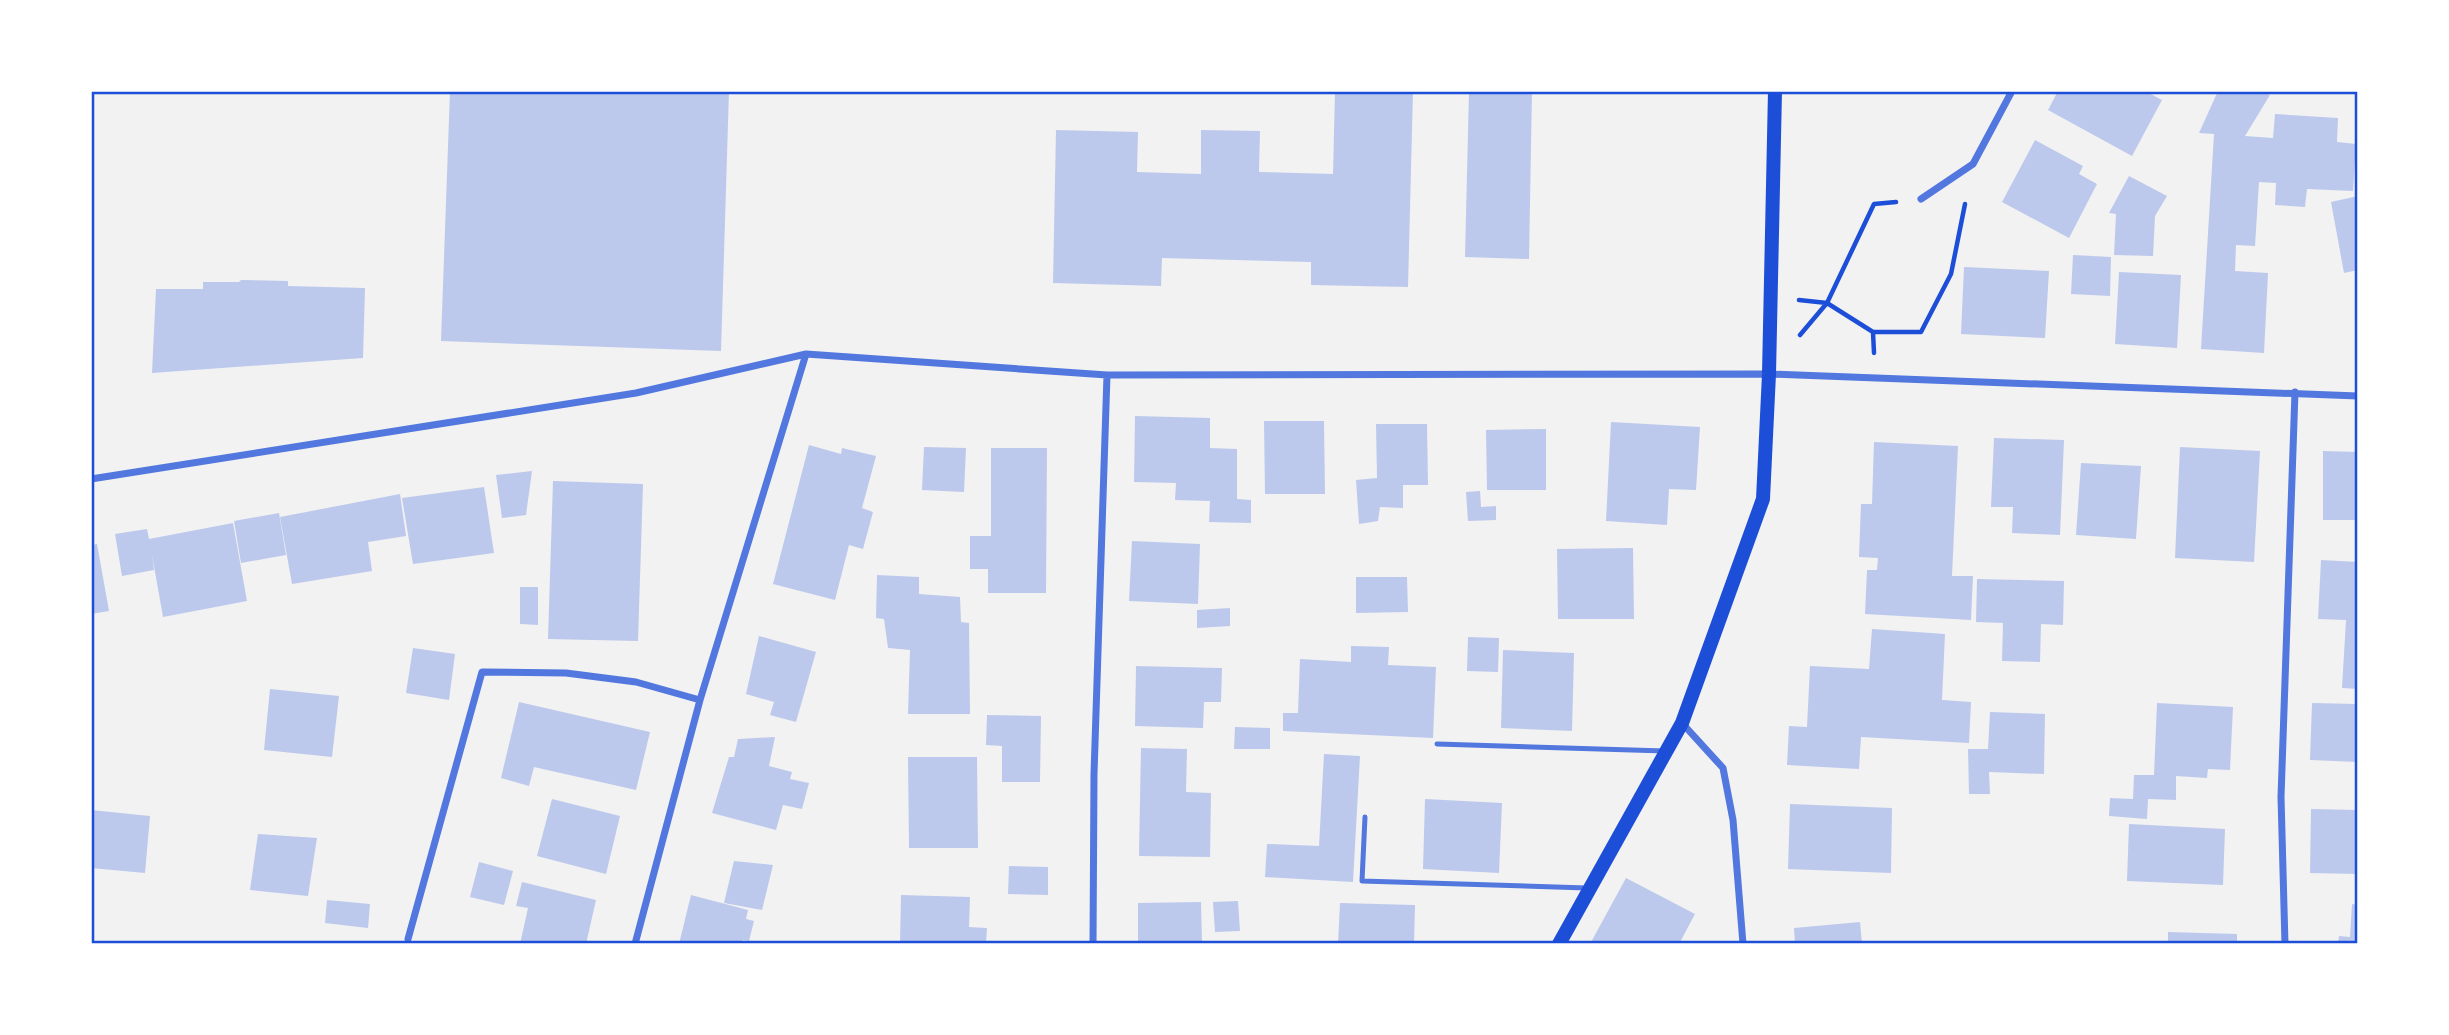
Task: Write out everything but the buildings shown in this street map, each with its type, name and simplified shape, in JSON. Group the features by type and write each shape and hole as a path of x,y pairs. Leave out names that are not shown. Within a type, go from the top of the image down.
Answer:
{"main road":[{"path":"1559,944 1682,723 1763,499 1769,374 1775,91"}],"street":[{"path":"1921,200 1973,164 2012,91"},
{"path":"635,944 700,701 806,354"},
{"path":"91,479 636,393 806,354 1107,375 1769,374 2358,396"},
{"path":"1093,944 1094,774 1107,375"},
{"path":"2285,944 2281,797 2295,392"},
{"path":"408,939 482,672 566,673 624,680 700,701"},
{"path":"1682,723 1723,768 1733,820 1743,944"}],"lane":[{"path":"1437,744 1668,751"},
{"path":"1365,817 1362,881 1590,888"}],"path":[{"path":"1770,297 1827,303 1873,332 1921,332 1951,274 1973,164"},
{"path":"1769,374 1827,303 1874,204 1921,200"},
{"path":"1873,332 1874,376"}]}
